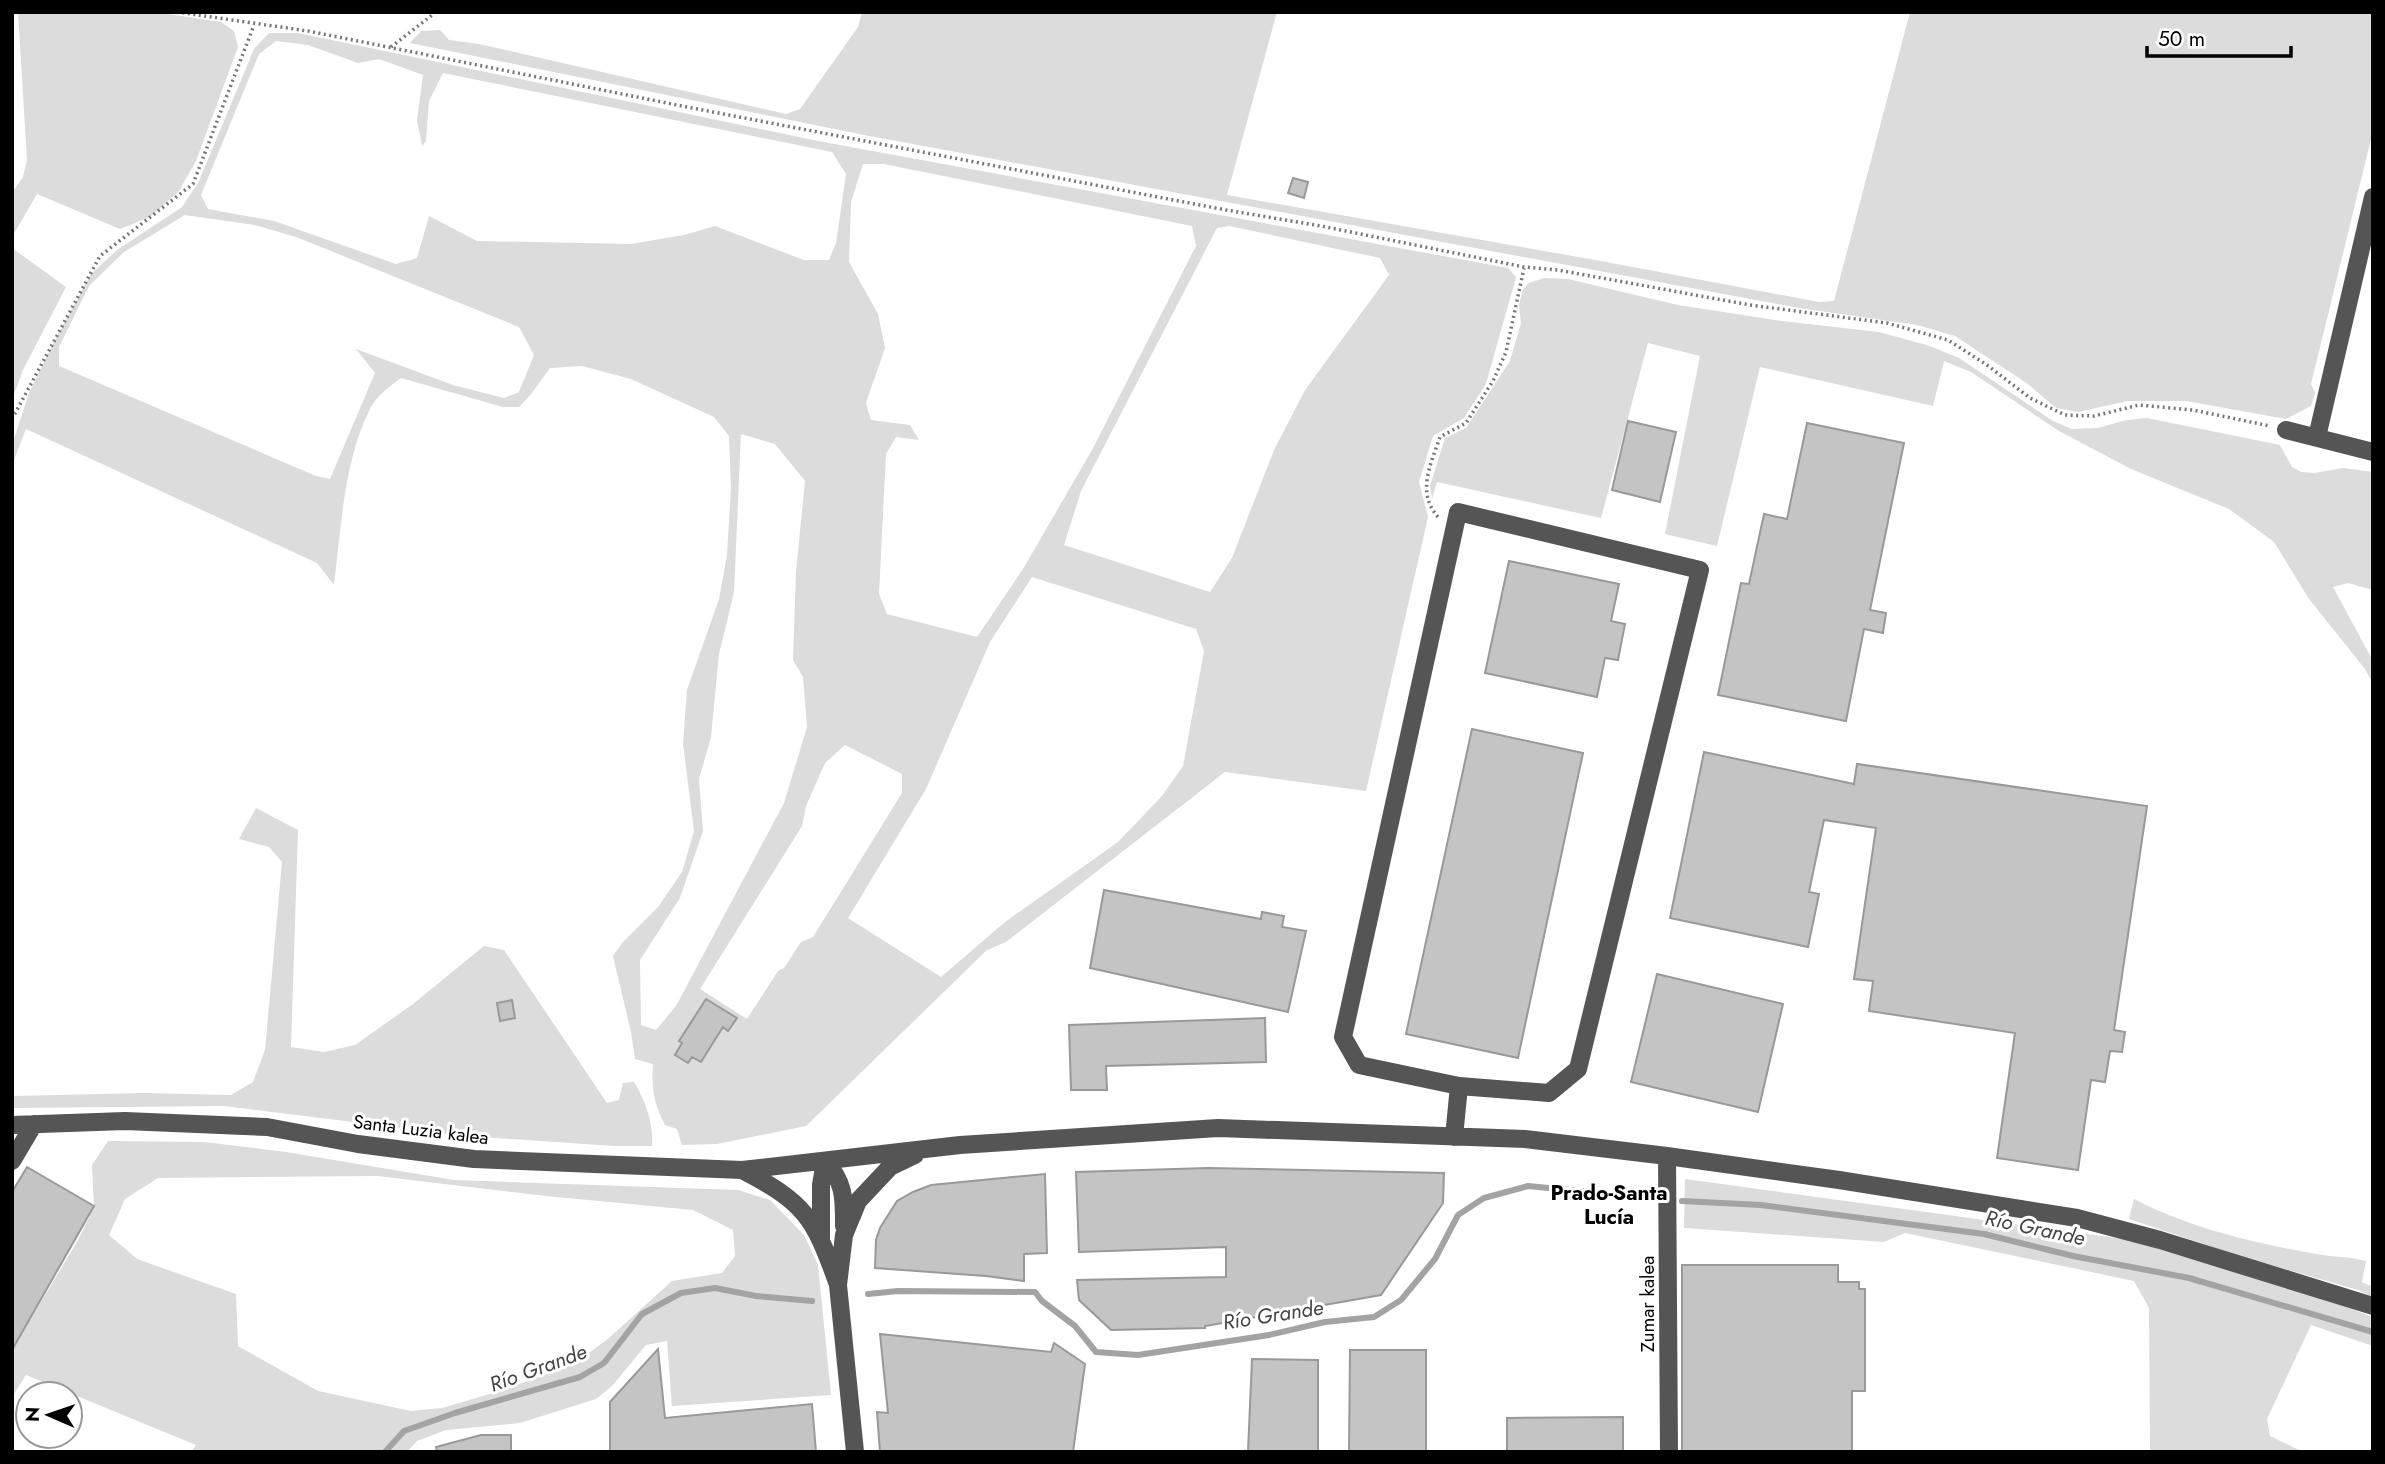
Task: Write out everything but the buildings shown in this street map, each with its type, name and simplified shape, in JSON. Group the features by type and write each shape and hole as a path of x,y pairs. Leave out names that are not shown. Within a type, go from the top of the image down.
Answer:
{"street":[{"path":"2317,437 2373,197"},
{"path":"2286,430 2373,452"},
{"path":"1458,512 1700,570 1578,1069 1549,1093 1459,1086 1359,1065 1343,1037 1458,512"},
{"path":"1454,1137 1459,1086"},
{"name":"Santa Luzia kalea","path":"12,1125 125,1121 267,1127 358,1144 474,1159 742,1170 960,1145 1218,1128 1525,1139 1667,1156 2077,1218 2160,1240 2373,1306"},
{"path":"12,1161 34,1124"},
{"path":"844,1235 858,1201 890,1167 928,1149"},
{"name":"Zumar kalea","path":"1667,1156 1669,1452"},
{"path":"821,1239 821,1185 825,1161"},
{"path":"825,1161 836,1173 844,1192 844,1235 838,1285 855,1452"},
{"path":"742,1170 775,1187 805,1212 821,1239 838,1285"}],"path":[{"path":"177,12 308,31 687,107 1321,226 1524,267 1558,270 1750,305 1887,323 1948,340 1987,365 2030,398 2065,415 2094,416 2139,405 2193,410 2286,430"},
{"path":"391,47 436,12"},
{"path":"12,419 100,256 193,184 254,25"},
{"path":"1453,534 1430,508 1425,483 1440,437 1466,423 1502,362 1524,267"}],"shaded area":[{"path":"18,12 156,12 221,22 234,31 238,47 196,161 179,191 150,217 120,229 37,194 12,237 12,193 23,177 27,160"},
{"path":"862,12 1277,12 1227,195 1819,302 1834,301 1910,12 2373,12 2373,131 2311,384 2315,393 2311,406 2286,419 2186,401 2128,401 2078,412 2056,408 2028,384 1955,336 1917,325 1799,308 864,135 410,43 421,31 440,30 449,40 479,44 786,114 800,109 858,27"},
{"path":"269,33 298,33 818,141 1508,268 1516,277 1486,384 1464,418 1433,436 1419,482 1428,517 1366,791 1225,772 1006,942 987,950 806,1126 717,1144 682,1145 677,1129 665,1125 658,1110 652,1081 653,1064 635,1059 613,956 622,943 658,907 682,872 694,831 683,744 687,690 719,599 727,555 731,488 729,436 714,417 631,379 582,366 550,368 519,407 503,407 401,378 373,404 354,450 345,495 334,585 317,563 26,429 12,465 12,445 29,393 91,274 117,250 182,207 198,183 254,49","holes":["276,41 308,45 358,63 379,59 423,75 417,120 422,146 426,141 429,101 443,73 832,152 846,174 836,243 829,260 804,260 715,226 684,235 631,244 477,241 429,216 417,258 396,264 274,221 208,209 201,195 259,54","863,164 884,164 1192,226 1196,246 1092,450 1023,569 977,637 887,614 879,594 886,454 896,437 919,440 910,425 871,420 866,403 885,348 878,314 849,262 851,202","185,215 255,225 296,237 519,327 534,355 519,392 504,398 453,385 356,349 375,373 330,479 316,476 59,366 59,347 89,286 124,252","1229,226 1380,258 1389,275 1305,390 1274,450 1232,558 1210,592 1064,545 1081,491 1217,228","741,434 775,444 805,481 796,571 793,660 803,677 807,727 784,803 676,1006 656,1030 641,1025 640,960 680,898 703,831 699,779 711,737 719,654 734,592","1032,577 1196,629 1204,651 1183,766 1162,796 1118,842 1005,922 941,977 848,918 926,789 990,642","845,745 902,774 902,793 813,937 801,942 784,968 778,971 747,1019 700,989 802,826 806,806 825,763"]},
{"path":"12,248 66,287 23,370 12,400"},
{"path":"1544,278 1568,279 1678,305 1879,332 1930,346 1959,358 2053,421 2072,429 2097,428 2147,418 2280,445 2292,467 2301,472 2314,473 2343,468 2373,472 2373,590 2348,583 2333,587 2373,661 2373,684 2365,669 2309,599 2274,542 2229,509 2131,469 2059,431 1971,372 1944,361 1933,406 1760,367 1717,546 1665,534 1700,356 1648,343 1601,518 1437,482 1432,499 1430,486 1445,438 1466,428 1510,361 1521,323 1519,305 1523,289 1529,283"},
{"path":"256,808 298,830 291,1047 324,1052 355,1045 413,1004 484,946 504,950 607,1103 619,1100 623,1083 634,1082 648,1112 652,1146 466,1136 224,1106 12,1108 12,1096 145,1093 231,1095 253,1082 265,1050 282,862 269,847 239,839"},
{"path":"108,1141 204,1142 286,1152 454,1180 738,1190 770,1200 804,1235 818,1265 831,1395 672,1406 667,1341 646,1345 612,1386 596,1399 520,1423 446,1430 417,1441 407,1452 191,1452 196,1445 84,1399 84,1380 38,1380 26,1375 23,1380 14,1380 12,1397 12,1350 77,1242 94,1208 92,1165","holes":["377,1176 693,1210 733,1230 735,1256 722,1273 672,1281 609,1338 574,1364 500,1391 442,1408 411,1411 318,1391 238,1346 236,1294 137,1259 109,1235 125,1199 158,1178"]},
{"path":"1685,1179 2124,1239 2304,1291 2373,1317 2373,1346 2311,1325 2267,1419 2270,1436 2299,1450 2322,1452 2150,1452 2149,1308 2134,1281 1905,1233 1884,1242 1684,1228"},
{"path":"2134,1199 2179,1219 2226,1234 2298,1251 2366,1261 2362,1282 2373,1287 2373,1297 2358,1290 2240,1256 2129,1219"}],"waterway":[{"name":"Río Grande","path":"868,1294 898,1291 1035,1292 1042,1301 1075,1326 1096,1352 1138,1355 1269,1335 1325,1322 1374,1317 1401,1300 1435,1259 1458,1215 1484,1198 1528,1186 1652,1198"},
{"name":"Río Grande","path":"1682,1201 1761,1205 1984,1234 2073,1256 2189,1278 2373,1332"},
{"name":"Río Grande","path":"385,1452 404,1431 455,1413 580,1377 604,1363 642,1314 681,1293 715,1288 756,1296 812,1301"}],"district":[{"name":"Prado-Santa Lucía","path":"1609,1205"}]}
